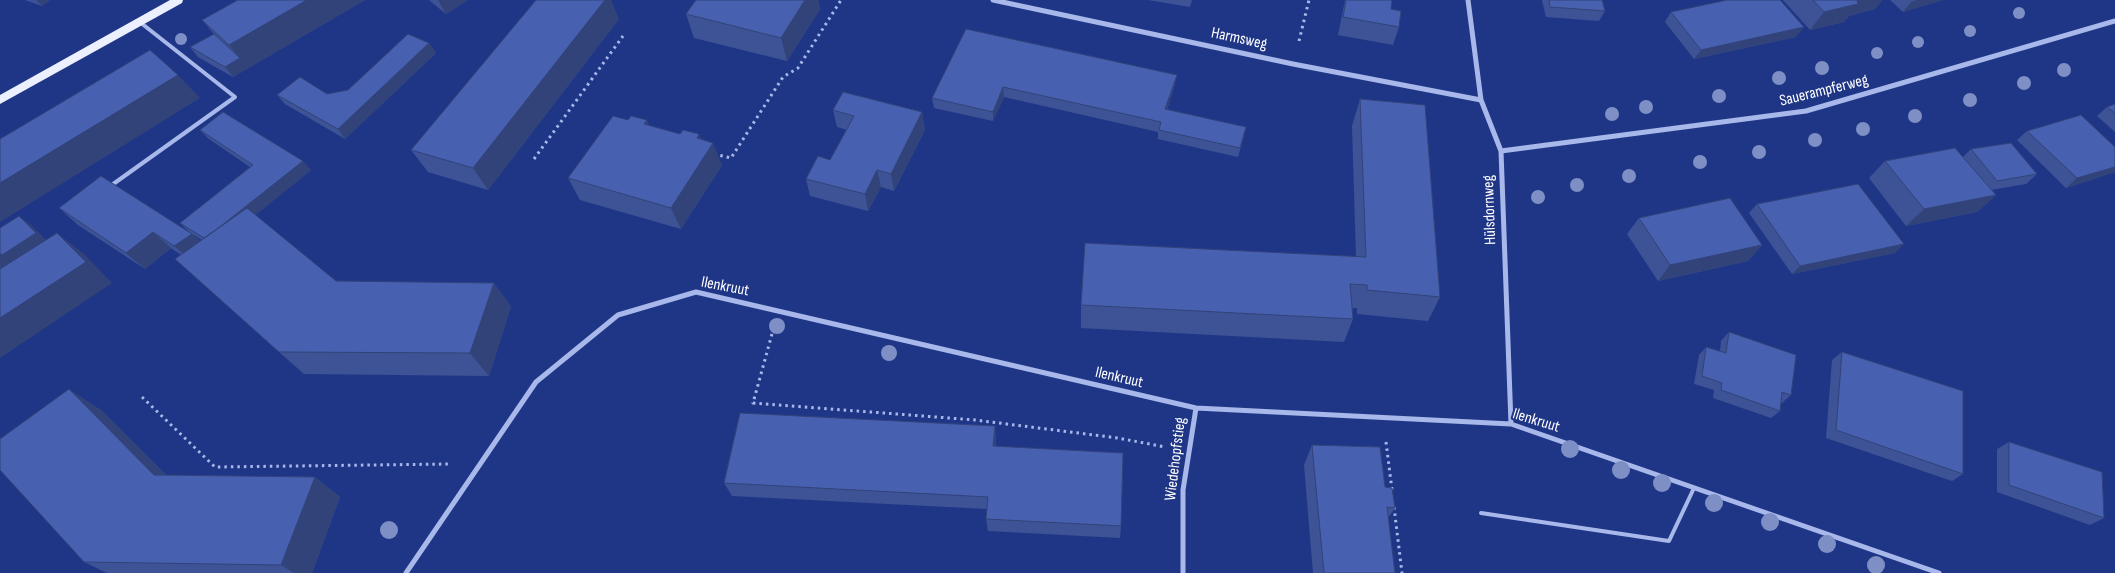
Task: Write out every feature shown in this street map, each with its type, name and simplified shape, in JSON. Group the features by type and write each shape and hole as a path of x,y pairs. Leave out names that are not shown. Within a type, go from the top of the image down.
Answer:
{"main road":[{"path":"0,100 178,0"}],"street":[{"name":"Harmsweg","path":"993,0 1293,64 1481,100"},
{"name":"Hülsdornweg","path":"1468,0 1481,100 1501,151 1511,424"},
{"name":"Sauerampferweg","path":"1501,151 1806,111 2115,22"},
{"name":"Ilenkruut","path":"406,573 536,382 618,316 696,292 1196,408 1511,424 1939,573"},
{"name":"Wiedehopfstieg","path":"1183,573 1183,490 1196,408"}],"lane":[{"path":"103,191 236,98 139,21"},
{"path":"1481,513 1669,541 1694,488"}],"path":[{"path":"713,154 731,158 783,77 798,68 841,0"},
{"path":"1293,64 1309,0"},
{"path":"534,159 623,36"},
{"path":"778,312 753,403 976,420 1118,438 1189,451"},
{"path":"142,397 215,467 481,464"},
{"path":"1384,418 1393,495"},
{"path":"1394,505 1402,573"}],"building":[{"path":"238,0 307,0 229,45 202,20"},
{"path":"536,0 605,0 473,168 411,150"},
{"path":"696,0 805,0 781,38 686,14"},
{"path":"1346,0 1392,0 1391,9 1401,11 1399,27 1343,17"},
{"path":"1549,0 1602,0 1605,11 1550,7"},
{"path":"1727,0 1780,0 1804,27 1701,50 1671,12"},
{"path":"1813,0 1857,0 1858,4 1824,12"},
{"path":"966,29 1177,75 1165,109 1246,127 1240,148 1159,130 1161,122 1003,87 993,112 932,98"},
{"path":"214,34 240,58 225,67 190,47"},
{"path":"408,34 429,43 338,129 277,95 300,77 327,94 348,90"},
{"path":"150,50 178,75 0,183 0,139"},
{"path":"843,92 922,112 891,174 877,170 865,194 806,179 818,156 830,160 854,116 833,110"},
{"path":"1360,99 1425,105 1440,297 1367,290 1367,285 1350,284 1353,319 1081,305 1085,243 1366,257"},
{"path":"2115,104 2115,113 2107,107"},
{"path":"223,112 303,161 204,238 180,223 253,165 200,130"},
{"path":"2081,115 2115,147 2115,167 2077,178 2027,131"},
{"path":"613,116 628,120 631,116 647,120 644,124 680,134 683,130 699,134 697,138 713,143 671,208 568,178"},
{"path":"2011,143 2037,174 1997,181 1971,149"},
{"path":"1955,148 1996,195 1924,209 1885,161"},
{"path":"101,176 192,234 174,246 153,232 126,253 59,208"},
{"path":"1858,184 1904,244 1800,266 1757,204"},
{"path":"1730,198 1762,245 1670,265 1639,218"},
{"path":"247,208 336,281 494,283 470,353 279,352 175,259"},
{"path":"19,216 36,233 2,255 0,253 0,228"},
{"path":"57,233 86,262 0,318 0,269"},
{"path":"1729,332 1796,355 1791,395 1782,392 1780,411 1721,390 1722,383 1702,376 1706,347 1726,353"},
{"path":"1842,352 1963,391 1963,474 1836,430"},
{"path":"69,389 154,475 315,477 281,565 84,562 0,470 0,439"},
{"path":"740,413 995,426 993,446 1123,453 1121,526 986,519 988,497 724,483"},
{"path":"2009,442 2102,472 2104,518 2009,485"},
{"path":"1312,445 1380,447 1385,487 1392,488 1395,508 1387,507 1395,573 1324,573"}]}
